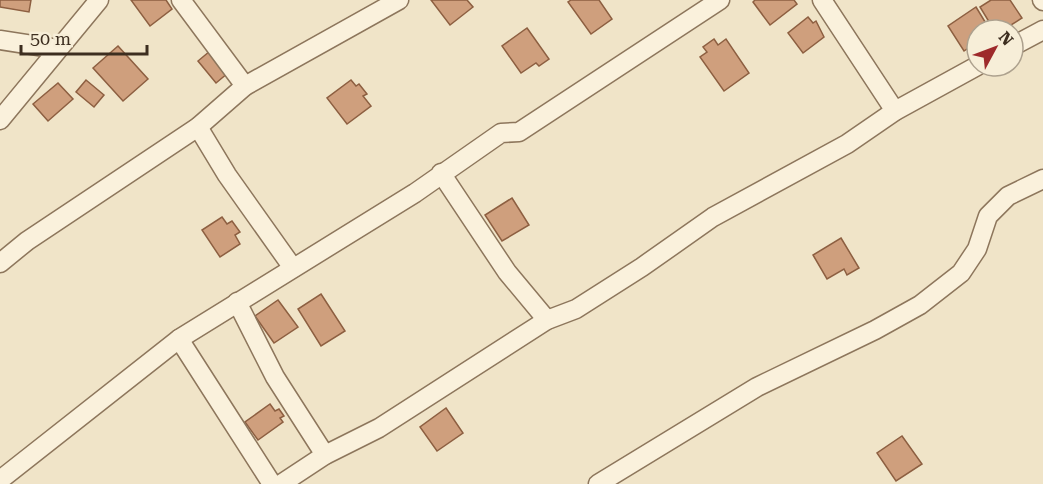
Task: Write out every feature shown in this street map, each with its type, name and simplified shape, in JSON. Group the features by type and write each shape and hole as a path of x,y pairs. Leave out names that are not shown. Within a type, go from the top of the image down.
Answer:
{"street":[{"path":"0,120 99,0"},
{"path":"181,0 245,86"},
{"path":"0,263 27,241 198,127 245,86 399,0"},
{"path":"0,480 179,339 415,193 501,133 519,132 720,0"},
{"path":"822,0 896,111"},
{"path":"1025,40 1043,30"},
{"path":"0,40 58,50"},
{"path":"281,484 325,455 379,428 547,320 576,309 642,267 713,217 847,144 896,111 965,73"},
{"path":"198,127 227,175 293,268"},
{"path":"441,173 507,272 547,320"},
{"path":"598,484 758,387 875,330 920,305 961,273 977,249 988,216 1008,196 1043,179"},
{"path":"237,302 275,377 325,455"},
{"path":"179,339 272,484"}],"building":[{"path":"0,0 31,0 29,12 0,7"},
{"path":"131,0 166,0 172,9 150,26"},
{"path":"431,0 467,0 473,7 450,25"},
{"path":"571,0 599,0 612,19 591,34 568,2"},
{"path":"755,0 794,0 797,4 770,25 753,2"},
{"path":"991,0 1010,0 1022,18 987,18 980,7"},
{"path":"976,7 983,18 965,18 964,51 948,26"},
{"path":"808,17 813,23 816,21 824,37 803,53 788,33"},
{"path":"527,28 549,59 539,66 536,63 521,73 502,46"},
{"path":"714,39 718,45 726,39 749,73 724,91 700,57 707,52 703,47"},
{"path":"118,46 148,79 123,101 93,68"},
{"path":"210,51 228,73 216,83 198,61"},
{"path":"86,80 104,95 94,107 76,92"},
{"path":"351,80 356,86 359,84 367,94 363,96 371,106 347,124 327,98"},
{"path":"58,83 73,99 48,121 33,104"},
{"path":"512,198 529,225 502,241 485,215"},
{"path":"222,217 227,224 232,221 240,232 235,235 240,244 220,257 202,230"},
{"path":"841,238 859,268 847,275 844,269 827,279 813,255"},
{"path":"321,294 345,331 321,346 298,309"},
{"path":"278,300 298,327 274,343 255,316"},
{"path":"270,404 275,411 279,409 284,416 280,418 283,422 258,440 245,422"},
{"path":"446,408 463,433 437,451 420,427"},
{"path":"902,436 922,464 896,481 877,453"}]}
